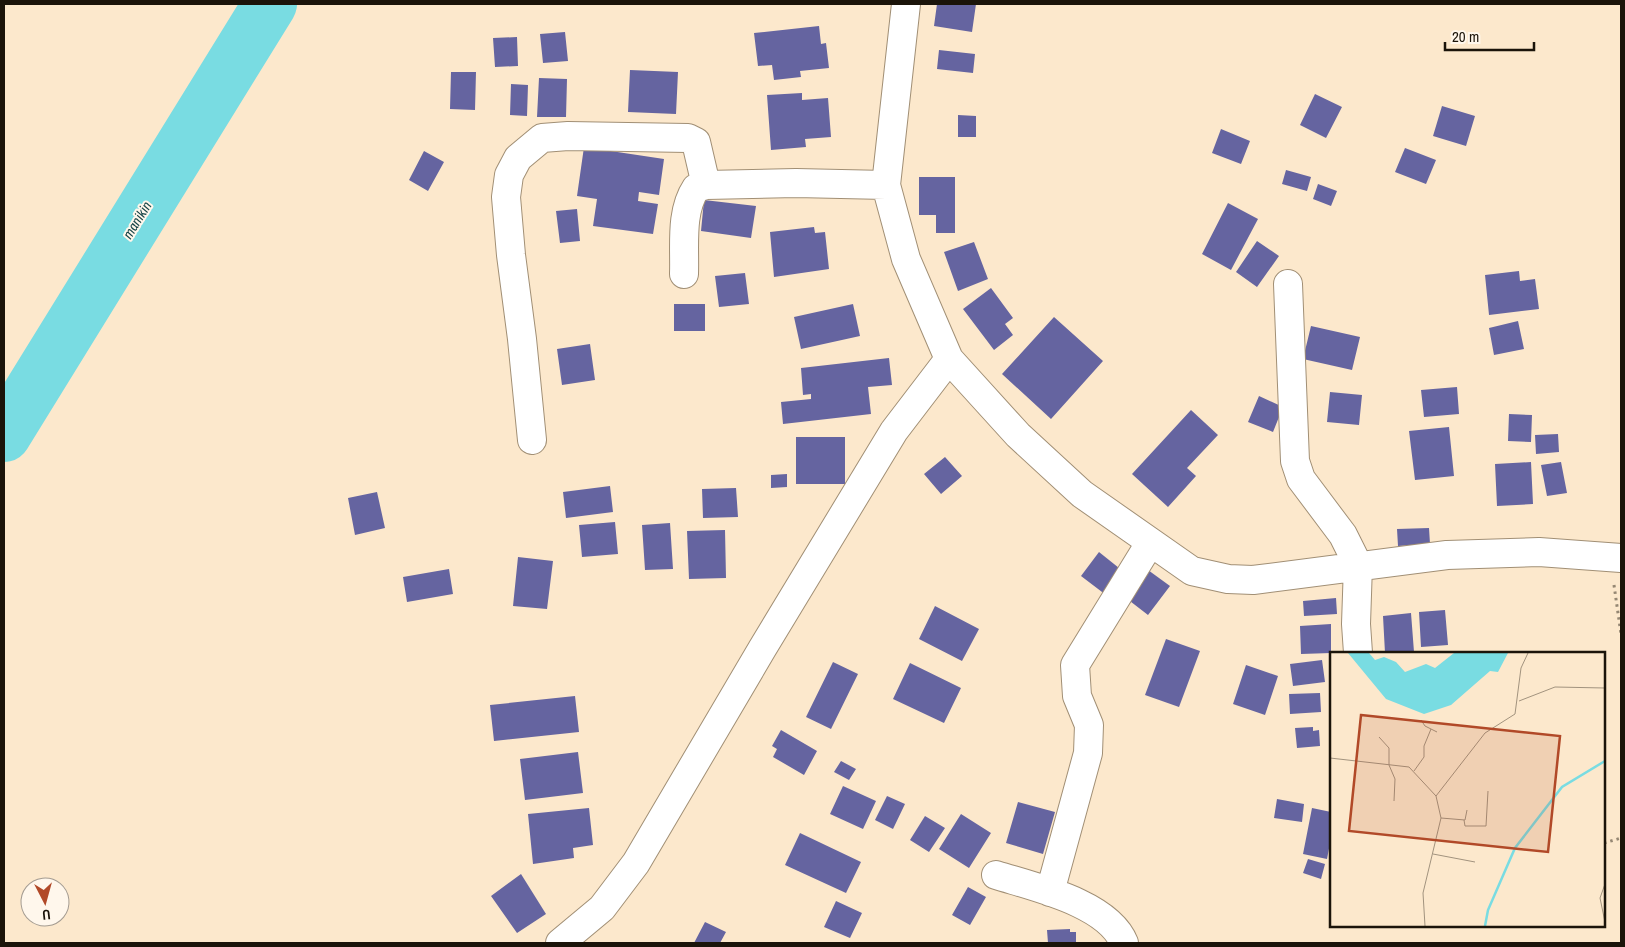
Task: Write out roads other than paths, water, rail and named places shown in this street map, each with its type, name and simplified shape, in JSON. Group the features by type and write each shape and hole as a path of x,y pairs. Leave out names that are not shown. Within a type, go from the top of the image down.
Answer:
{"street":[{"path":"906,4 886,185 906,259 949,359 1018,435 1082,494 1192,571 1228,578 1275,578 1447,554 1509,552 1573,553 1617,558"},
{"path":"532,440 506,197 509,175 518,158 542,138 568,136 688,138 696,142 706,185"},
{"path":"684,274 686,210 696,188 706,185 796,183 886,185"},
{"path":"1288,284 1295,461 1301,480 1344,535 1358,565 1356,624 1358,652"},
{"path":"560,943 602,908 636,863 894,431 949,359"},
{"path":"1050,892 1088,753 1089,725 1077,696 1075,665 1150,543"},
{"path":"996,875 1050,892 1097,913 1121,936 1124,943"}],"waterway":[{"name":"manikin","path":"4,435 270,4"}]}
